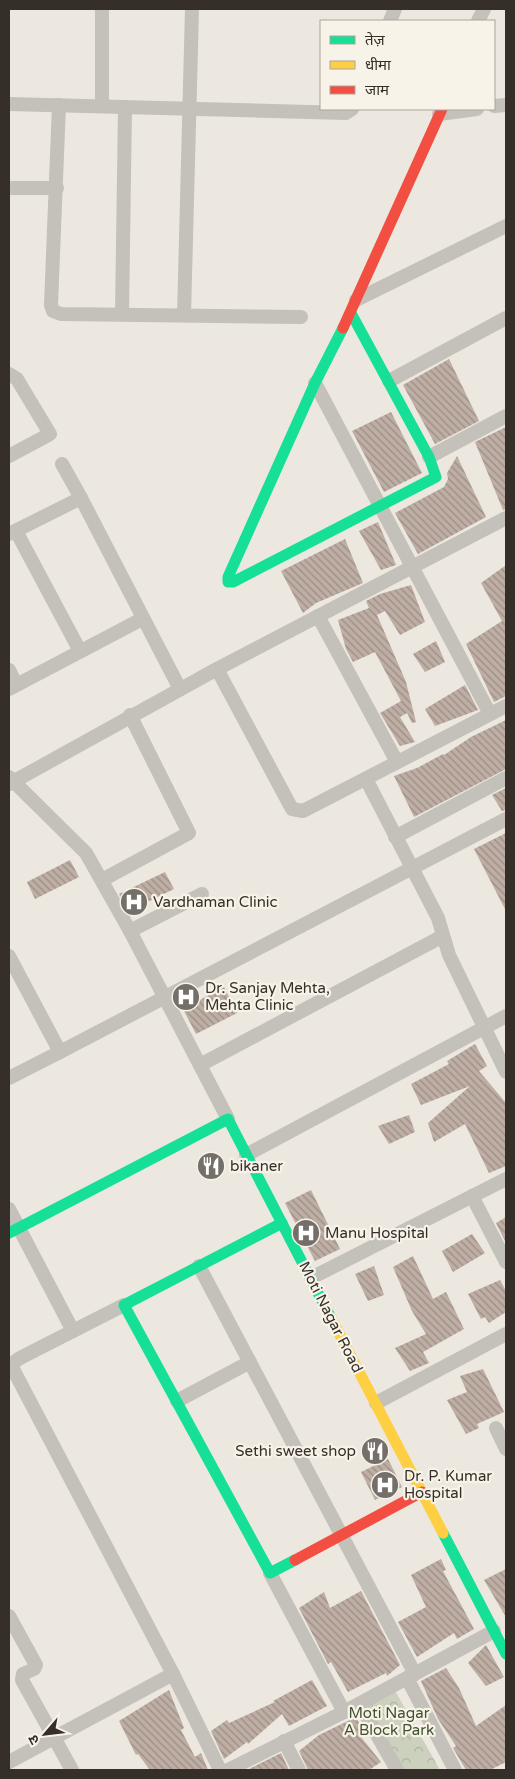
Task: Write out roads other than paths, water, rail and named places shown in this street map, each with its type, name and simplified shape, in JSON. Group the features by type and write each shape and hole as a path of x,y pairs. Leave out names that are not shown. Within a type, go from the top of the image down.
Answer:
{"street":[{"path":"102,9 102,106"},
{"path":"184,315 192,9"},
{"path":"9,104 346,113 350,110"},
{"path":"59,105 51,305 53,311 62,314 301,317"},
{"path":"122,314 125,107"},
{"path":"354,306 389,381 436,472 434,480 233,582 227,580 315,383 354,306 440,112 465,110"},
{"path":"9,188 57,188"},
{"path":"354,306 506,226"},
{"path":"389,381 506,318"},
{"path":"9,374 17,379 50,434 9,456"},
{"path":"315,383 414,566 490,714"},
{"path":"429,457 506,416"},
{"path":"62,464 180,688"},
{"path":"80,651 12,533 81,498"},
{"path":"14,1230 228,1119 102,880 76,841 10,780 180,688 506,518"},
{"path":"318,616 397,762"},
{"path":"9,670 12,686 142,618"},
{"path":"217,669 292,809 303,811 506,706"},
{"path":"102,880 189,833 130,715"},
{"path":"395,837 506,778"},
{"path":"366,779 438,918 449,955 506,1072"},
{"path":"9,1078 506,819"},
{"path":"130,931 202,894"},
{"path":"200,1064 443,936"},
{"path":"9,956 60,1052"},
{"path":"246,1155 506,1016"},
{"name":"Moti Nagar Road","path":"228,1119 506,1654"},
{"path":"311,1278 506,1179"},
{"path":"472,1196 506,1262"},
{"path":"9,1208 14,1230 73,1331"},
{"path":"220,1770 174,1674 13,1368 13,1363 282,1223"},
{"path":"199,1266 342,1534 455,1770"},
{"path":"124,1305 344,1712"},
{"path":"376,1403 506,1334"},
{"path":"177,1401 250,1362"},
{"path":"496,1428 506,1449"},
{"path":"270,1573 422,1492"},
{"path":"9,1615 36,1665 34,1669 23,1674 22,1680 72,1770"},
{"path":"228,1770 360,1704 494,1631"},
{"path":"9,1762 174,1674"},
{"path":"360,1704 397,1770"},
{"path":"284,1741 299,1770"}],"place":[{"name":"Vardhaman Clinic","path":"134,902"},
{"name":"Dr. Sanjay Mehta, Mehta Clinic","path":"186,997"},
{"name":"bikaner","path":"211,1166"},
{"name":"Manu Hospital","path":"306,1233"},
{"name":"Sethi sweet shop","path":"375,1451"},
{"name":"Dr. P. Kumar Hospital","path":"385,1485"}],"park label":[{"name":"Moti Nagar A Block Park","path":"389,1722"}]}
